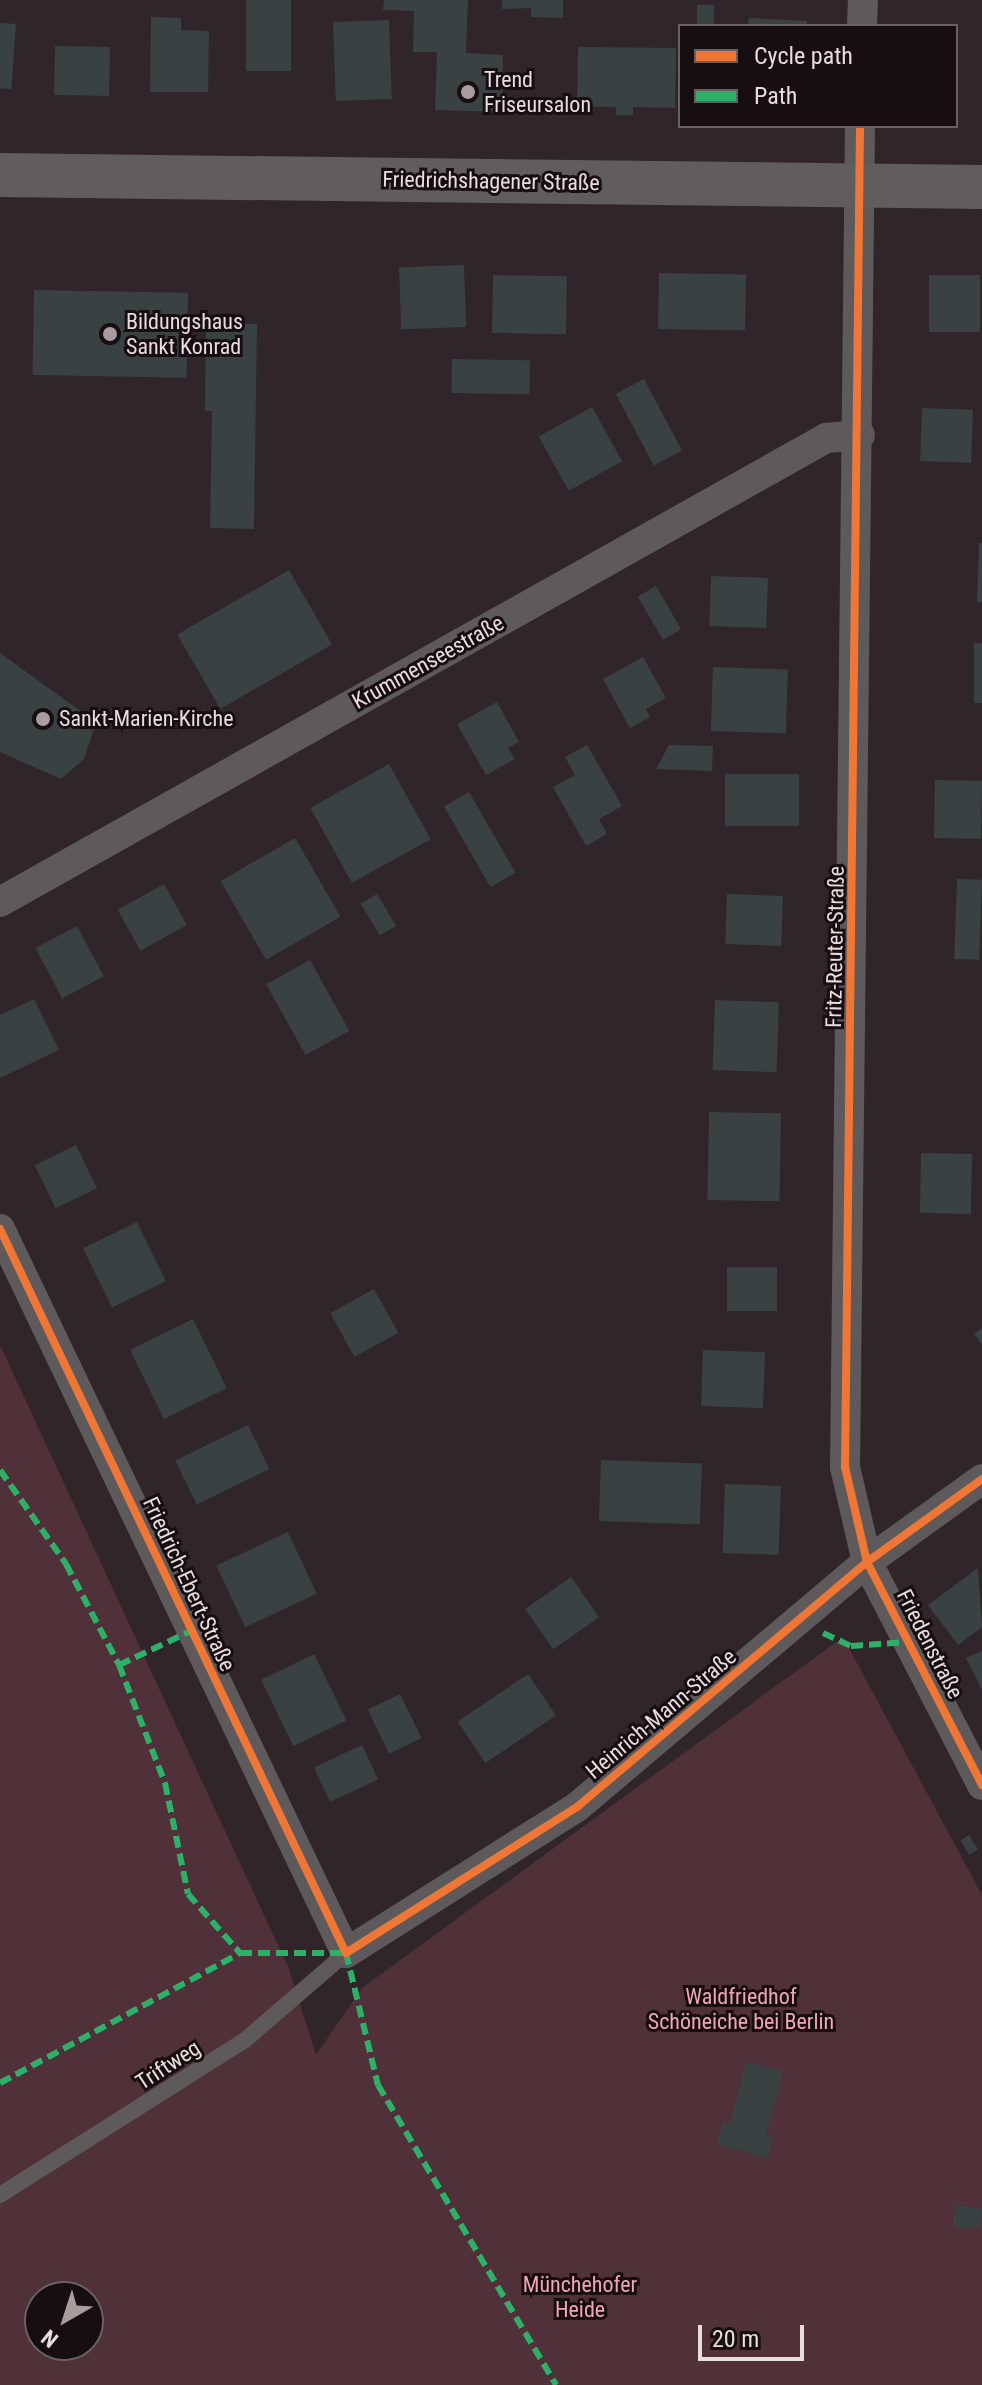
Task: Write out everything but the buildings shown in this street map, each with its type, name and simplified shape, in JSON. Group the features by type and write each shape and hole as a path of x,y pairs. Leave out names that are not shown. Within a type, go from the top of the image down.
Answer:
{"main road":[{"name":"Friedrichshagener Straße","path":"0,175 982,187"}],"street":[{"path":"862,24 863,0"},
{"name":"Fritz-Reuter-Straße","path":"860,128 860,435 845,1467 867,1562"},
{"name":"Krummenseestraße","path":"0,902 826,438 860,435"},
{"name":"Friedrich-Ebert-Straße","path":"0,1229 346,1953"},
{"name":"Heinrich-Mann-Straße","path":"346,1953 577,1807 867,1562 982,1479"},
{"name":"Friedenstraße","path":"867,1562 982,1785"}],"lane":[{"name":"Triftweg","path":"0,2195 244,2041 346,1953"}],"green space":[{"path":"0,1345 289,1969 316,2055 362,1988 843,1637 982,1895 982,2385 0,2385"}],"marked path":[{"path":"0,1470 66,1564 119,1665 165,1783 188,1894 240,1953"},
{"path":"119,1665 191,1631"},
{"path":"823,1633 851,1646 908,1642"},
{"path":"0,2083 240,1953 346,1953 378,2085 556,2385"}],"cycle path":[{"path":"860,128 845,1467 867,1562 982,1785"},
{"path":"0,1229 346,1953 577,1807 867,1562 982,1479"}],"place":[{"name":"Trend Friseursalon","path":"468,92"},
{"name":"Bildungshaus Sankt Konrad","path":"110,334"},
{"name":"Sankt-Marien-Kirche","path":"43,719"}],"park label":[{"name":"Waldfriedhof Schöneiche bei Berlin","path":"741,2008"},
{"name":"Münchehofer Heide","path":"580,2296"}]}
